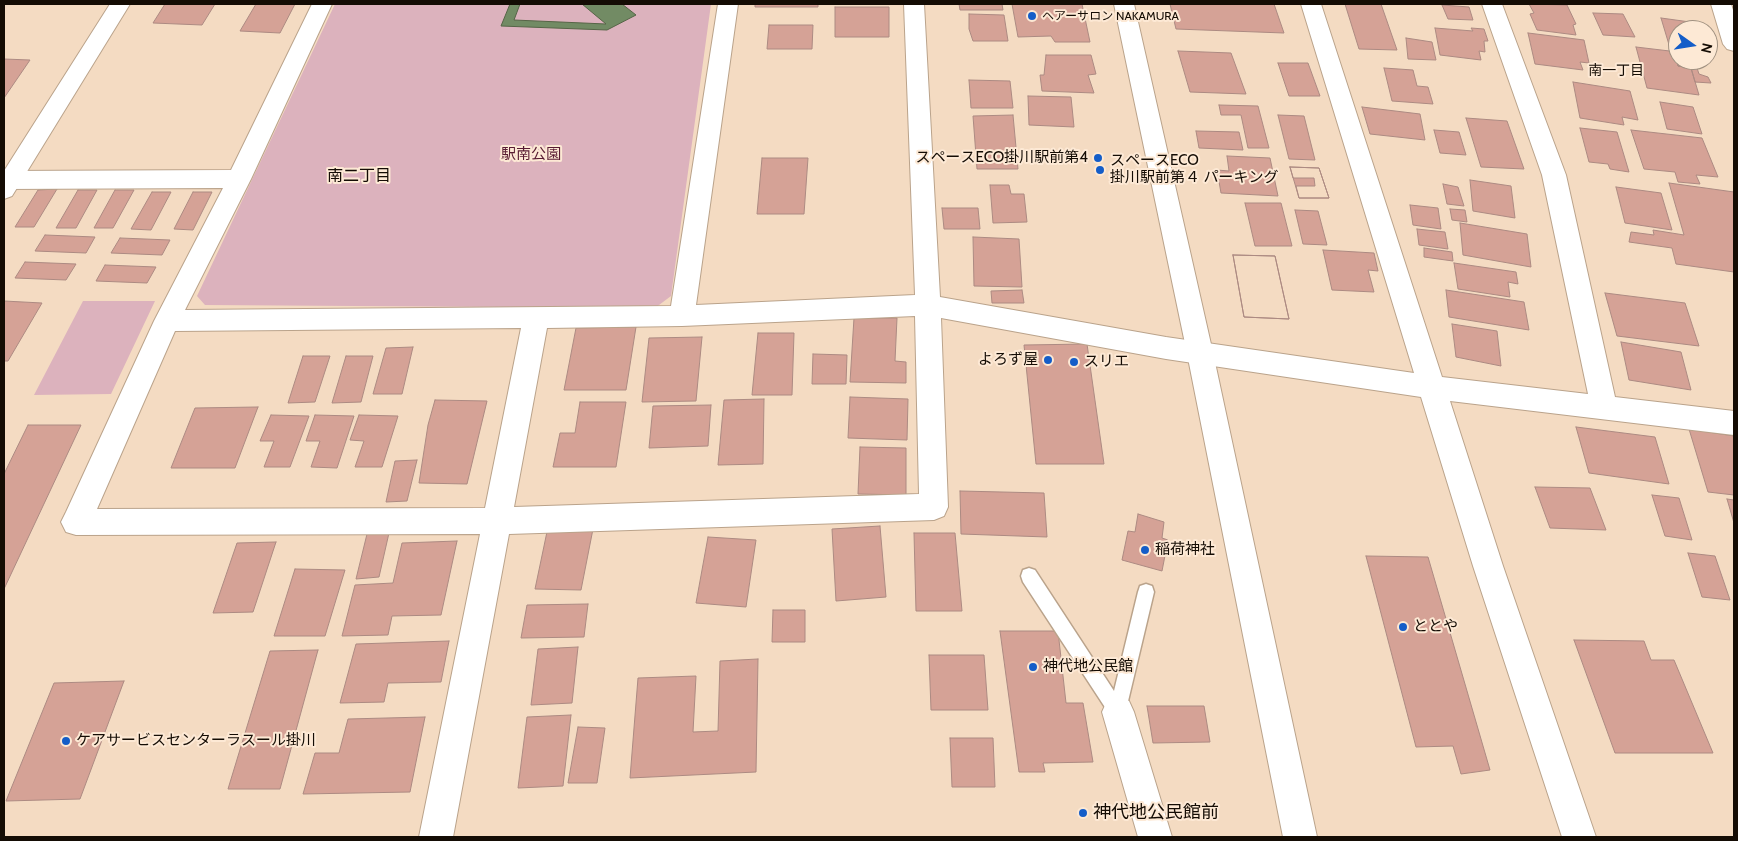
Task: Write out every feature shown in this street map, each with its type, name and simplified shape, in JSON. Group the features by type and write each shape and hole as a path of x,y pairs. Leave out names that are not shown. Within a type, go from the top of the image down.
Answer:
{"street":[{"path":"6,184 120,4"},
{"path":"322,4 239,180 167,321 76,522 497,521 934,507 928,305 914,4"},
{"path":"682,316 728,4"},
{"path":"1124,4 1200,353 1300,837"},
{"path":"1311,4 1488,566 1579,837"},
{"path":"1492,4 1554,175 1604,407"},
{"path":"1721,4 1734,44"},
{"path":"6,184 239,180"},
{"path":"167,321 682,316 928,305 1200,353 1431,387 1734,423"},
{"path":"436,837 536,318"},
{"path":"1118,712 1148,809 1154,837"}],"lane":[{"path":"1030,576 1118,712"},
{"path":"1118,712 1146,592"}],"green space":[{"name":"駅南公園","path":"335,4 711,4 671,296 655,308 205,305 197,296"},
{"path":"83,301 155,301 111,394 34,395"}],"shaded area":[{"path":"510,4 520,4 514,20 606,24 582,4 622,4 636,15 607,30 501,26"}],"building":[{"path":"165,4 215,4 202,25 153,23"},
{"path":"256,4 295,4 280,33 240,31"},
{"path":"755,4 818,4 818,7 755,7"},
{"path":"959,4 1002,4 1003,10 960,10"},
{"path":"1012,4 1082,4 1090,42 1055,42 1051,36 1018,37"},
{"path":"1170,4 1274,4 1284,33 1176,29"},
{"path":"1345,4 1381,4 1397,50 1359,49"},
{"path":"1529,4 1567,5 1576,24 1573,25 1576,35 1537,30 1530,14 1534,13"},
{"path":"1442,5 1469,7 1473,20 1448,19"},
{"path":"835,7 889,7 889,37 835,37"},
{"path":"1593,13 1623,14 1635,37 1603,35"},
{"path":"969,14 1004,15 1008,41 973,41 969,29"},
{"path":"1661,18 1676,20 1668,20 1668,41"},
{"path":"769,25 813,25 812,49 767,49"},
{"path":"1435,28 1473,31 1471,28 1484,29 1488,41 1484,41 1485,52 1479,51 1481,60 1440,55"},
{"path":"1528,33 1584,40 1589,63 1580,62 1583,70 1535,64"},
{"path":"1406,38 1432,42 1436,60 1408,59"},
{"path":"1636,47 1668,51 1668,70 1692,70 1699,95 1647,88"},
{"path":"1178,51 1231,53 1246,94 1190,92"},
{"path":"1046,55 1091,55 1096,74 1088,75 1094,93 1042,91 1040,75 1044,75"},
{"path":"4,59 30,60 4,98"},
{"path":"1278,63 1308,63 1320,96 1289,96"},
{"path":"1384,68 1413,70 1417,86 1428,87 1433,104 1392,101"},
{"path":"1692,70 1698,70 1699,74 1708,77 1711,83 1695,82"},
{"path":"969,80 1010,81 1013,108 971,108"},
{"path":"1573,82 1630,91 1638,120 1622,117 1624,125 1580,118"},
{"path":"1028,96 1071,97 1074,127 1029,125"},
{"path":"1660,102 1693,107 1702,134 1667,129"},
{"path":"1219,105 1258,106 1269,148 1248,148 1241,115 1221,115"},
{"path":"1362,107 1420,114 1425,140 1370,134"},
{"path":"1013,115 1018,169 977,169 973,116"},
{"path":"1278,115 1304,116 1315,160 1289,159"},
{"path":"1466,118 1507,121 1524,169 1481,167"},
{"path":"1580,128 1617,132 1629,172 1610,169 1608,164 1589,162"},
{"path":"1434,130 1459,132 1466,155 1440,153"},
{"path":"1631,130 1702,138 1718,177 1696,175 1700,184 1678,182 1675,172 1644,169"},
{"path":"1196,131 1239,132 1243,150 1199,148"},
{"path":"1227,156 1270,158 1278,196 1221,193 1217,170 1229,171"},
{"path":"762,158 808,158 804,214 757,214"},
{"path":"1290,167 1319,168 1329,198 1299,198"},
{"path":"1290,167 1319,168 1329,198 1299,198 1296,186 1315,186 1314,178 1293,178"},
{"path":"1470,180 1511,186 1515,218 1473,211"},
{"path":"1669,183 1734,192 1734,272 1676,264 1672,248 1629,242 1631,232 1654,235 1653,230 1684,235"},
{"path":"1443,184 1458,187 1464,206 1447,204"},
{"path":"990,185 1009,185 1011,194 1024,194 1027,222 993,223"},
{"path":"1616,187 1661,193 1672,230 1625,223"},
{"path":"57,189 34,227 15,227 38,190"},
{"path":"78,190 97,190 76,228 56,228"},
{"path":"115,190 134,190 113,228 94,228"},
{"path":"152,192 171,192 151,230 131,229"},
{"path":"193,192 212,192 193,230 174,229"},
{"path":"1245,203 1281,203 1292,246 1255,246"},
{"path":"1410,205 1438,208 1441,229 1413,225"},
{"path":"942,208 978,208 980,229 944,229"},
{"path":"1450,209 1465,210 1467,222 1452,220"},
{"path":"1295,210 1318,211 1327,245 1303,244"},
{"path":"1460,223 1527,234 1531,267 1463,255"},
{"path":"1417,229 1445,232 1448,249 1419,245"},
{"path":"45,235 95,237 86,253 35,251"},
{"path":"973,237 1019,239 1022,287 974,286"},
{"path":"120,238 170,240 162,255 111,253"},
{"path":"1424,248 1452,252 1453,261 1424,257"},
{"path":"1323,250 1374,253 1378,271 1368,270 1374,292 1332,290"},
{"path":"1233,255 1275,256 1289,319 1244,317"},
{"path":"1233,255 1275,256 1289,319 1244,317"},
{"path":"25,262 76,264 66,280 15,278"},
{"path":"1454,263 1516,272 1518,284 1508,282 1510,297 1458,289"},
{"path":"105,265 156,267 147,283 96,281"},
{"path":"1022,290 1024,303 992,303 991,291"},
{"path":"1446,290 1524,302 1529,330 1449,317"},
{"path":"1605,293 1685,303 1699,346 1617,336"},
{"path":"4,301 42,303 8,361 4,361"},
{"path":"854,318 897,318 895,361 906,362 906,383 850,382"},
{"path":"1452,324 1497,331 1501,366 1456,357"},
{"path":"636,327 626,390 564,390 576,328"},
{"path":"758,333 794,333 792,395 752,395"},
{"path":"702,337 696,401 642,402 649,338"},
{"path":"1621,342 1681,352 1691,390 1629,380"},
{"path":"1087,344 1104,464 1036,464 1024,345"},
{"path":"413,347 402,394 373,394 386,348"},
{"path":"813,354 847,355 846,384 812,384"},
{"path":"303,356 330,356 315,402 288,403"},
{"path":"346,356 373,356 361,402 332,403"},
{"path":"850,397 908,399 907,440 848,438"},
{"path":"764,399 763,464 718,465 724,400"},
{"path":"435,400 487,401 467,484 419,483 428,425"},
{"path":"580,402 626,402 616,467 553,467 560,433 575,433"},
{"path":"711,405 708,446 649,448 653,406"},
{"path":"258,407 235,468 171,468 195,408"},
{"path":"271,415 309,416 290,467 264,467 274,441 260,441"},
{"path":"315,415 354,416 337,468 311,467 320,441 306,441"},
{"path":"359,415 398,416 382,467 355,467 364,441 350,440"},
{"path":"28,425 81,425 4,589 4,474"},
{"path":"1576,427 1655,437 1669,484 1589,473"},
{"path":"1689,429 1734,436 1734,495 1708,492"},
{"path":"860,447 906,448 906,495 858,494"},
{"path":"417,460 407,501 386,502 395,461"},
{"path":"1535,487 1590,488 1606,530 1550,528"},
{"path":"960,491 1044,493 1047,537 961,534"},
{"path":"1652,495 1679,498 1692,540 1665,536"},
{"path":"1727,499 1734,500 1734,523"},
{"name":"稲荷神社","path":"1138,514 1164,522 1162,538 1168,540 1162,571 1122,560 1128,531 1135,532"},
{"path":"880,526 886,597 836,601 832,529"},
{"path":"548,527 593,529 581,590 535,589"},
{"path":"389,533 379,577 356,579 367,534"},
{"path":"914,533 955,533 962,611 916,611"},
{"path":"708,537 756,540 746,607 696,603"},
{"path":"457,541 441,615 392,616 388,635 342,636 355,585 393,583 402,543"},
{"path":"276,542 253,612 213,613 237,543"},
{"path":"1688,553 1715,556 1730,600 1702,597"},
{"path":"1366,556 1428,557 1490,770 1461,774 1453,746 1416,747"},
{"path":"295,569 345,570 325,636 274,636"},
{"path":"588,604 584,637 521,638 527,605"},
{"path":"773,610 805,610 805,642 772,642"},
{"name":"神代地公民館","path":"1000,631 1058,631 1066,703 1083,703 1093,762 1043,763 1045,772 1019,772"},
{"path":"1574,640 1644,641 1651,660 1674,660 1713,753 1615,753"},
{"path":"449,641 441,682 388,683 384,702 340,703 356,644"},
{"path":"578,647 572,703 531,705 538,649"},
{"path":"318,650 280,789 228,789 270,651"},
{"path":"929,655 984,655 988,710 931,710"},
{"path":"758,659 756,772 630,778 638,678 696,676 693,732 718,731 720,661"},
{"name":"ケアサービスセンターラスール掛川","path":"124,681 80,799 6,801 54,683"},
{"path":"1147,706 1204,706 1210,742 1153,743"},
{"path":"571,715 563,786 518,788 527,717"},
{"path":"425,717 410,792 303,794 315,753 339,753 348,719"},
{"path":"578,727 605,728 597,783 568,783"},
{"path":"950,738 993,738 995,787 952,787"}],"place":[{"name":"ヘアーサロン NAKAMURA","path":"1032,16"},
{"name":"スペースECO掛川駅前第4","path":"1098,158"},
{"name":"スペースECO 掛川駅前第４ パーキング","path":"1100,170"},
{"name":"よろず屋","path":"1048,360"},
{"name":"スリエ","path":"1074,362"},
{"name":"稲荷神社","path":"1145,550"},
{"name":"ととや","path":"1403,627"},
{"name":"神代地公民館","path":"1033,667"},
{"name":"ケアサービスセンターラスール掛川","path":"66,741"},
{"name":"神代地公民館前","path":"1083,813"}],"district":[{"name":"南一丁目","path":"1616,71"},
{"name":"南二丁目","path":"359,176"}]}
